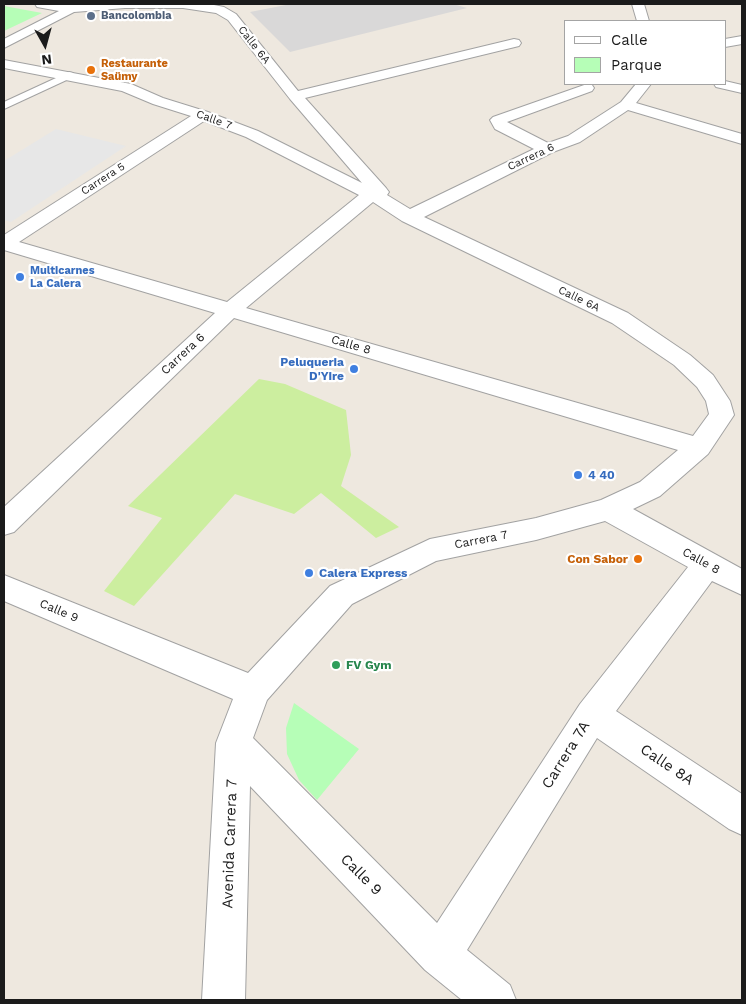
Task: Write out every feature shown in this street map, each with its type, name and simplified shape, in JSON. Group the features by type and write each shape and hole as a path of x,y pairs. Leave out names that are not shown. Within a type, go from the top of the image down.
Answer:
{"street":[{"path":"42,4 71,9"},
{"name":"Calle 6A","path":"71,9 124,4 183,4 220,10 232,17 243,33 380,198"},
{"path":"638,4 643,20"},
{"path":"4,44 71,9"},
{"path":"726,43 742,40"},
{"path":"295,96 514,43"},
{"name":"Calle 7","path":"4,64 126,87 158,101 203,115 252,134 380,198 409,217"},
{"name":"Carrera 6","path":"409,217 546,149 574,138 626,105 643,85"},
{"path":"725,85 742,89"},
{"path":"546,149 501,126 498,120 587,88"},
{"path":"626,105 742,139"},
{"name":"Carrera 5","path":"4,244 203,115"},
{"name":"Carrera 6","path":"4,524 230,310 380,198"},
{"name":"Calle 6A","path":"409,217 620,318 682,360 705,381 732,419"},
{"name":"Calle 8","path":"4,244 699,447"},
{"name":"Carrera 7","path":"253,691 342,596 430,551 536,529 608,509 650,489 732,419"},
{"name":"Calle 8","path":"608,509 742,583"},
{"name":"Carrera 7A","path":"440,955 592,715 707,565"},
{"name":"Calle 9","path":"4,588 253,691"},
{"name":"Avenida Carrera 7","path":"223,1000 234,743 253,691"},
{"name":"Calle 8A","path":"592,715 742,816"},
{"name":"Calle 9","path":"234,743 322,836 440,955 495,1000"}],"lane":[{"path":"4,106 69,75"}],"shaded area":[{"path":"291,4 453,4 467,8 290,52 250,12"},
{"path":"56,129 126,146 11,222 4,220 4,161"}],"green space":[{"path":"4,6 42,13 4,31"},
{"path":"259,379 285,384 346,410 351,455 341,486 399,527 376,538 321,493 294,514 235,494 134,606 104,591 162,518 128,506"},
{"path":"294,703 359,749 317,800 299,780 287,754 286,728"}],"place":[{"name":"Bancolombia","path":"91,16"},
{"name":"Restaurante Saümy","path":"91,70"},
{"name":"Multicarnes La Calera","path":"20,277"},
{"name":"Peluqueria D'Yire","path":"354,369"},
{"name":"4 40","path":"578,475"},
{"name":"Con Sabor","path":"638,559"},
{"name":"Calera Express","path":"309,573"},
{"name":"FV Gym","path":"336,665"}]}
